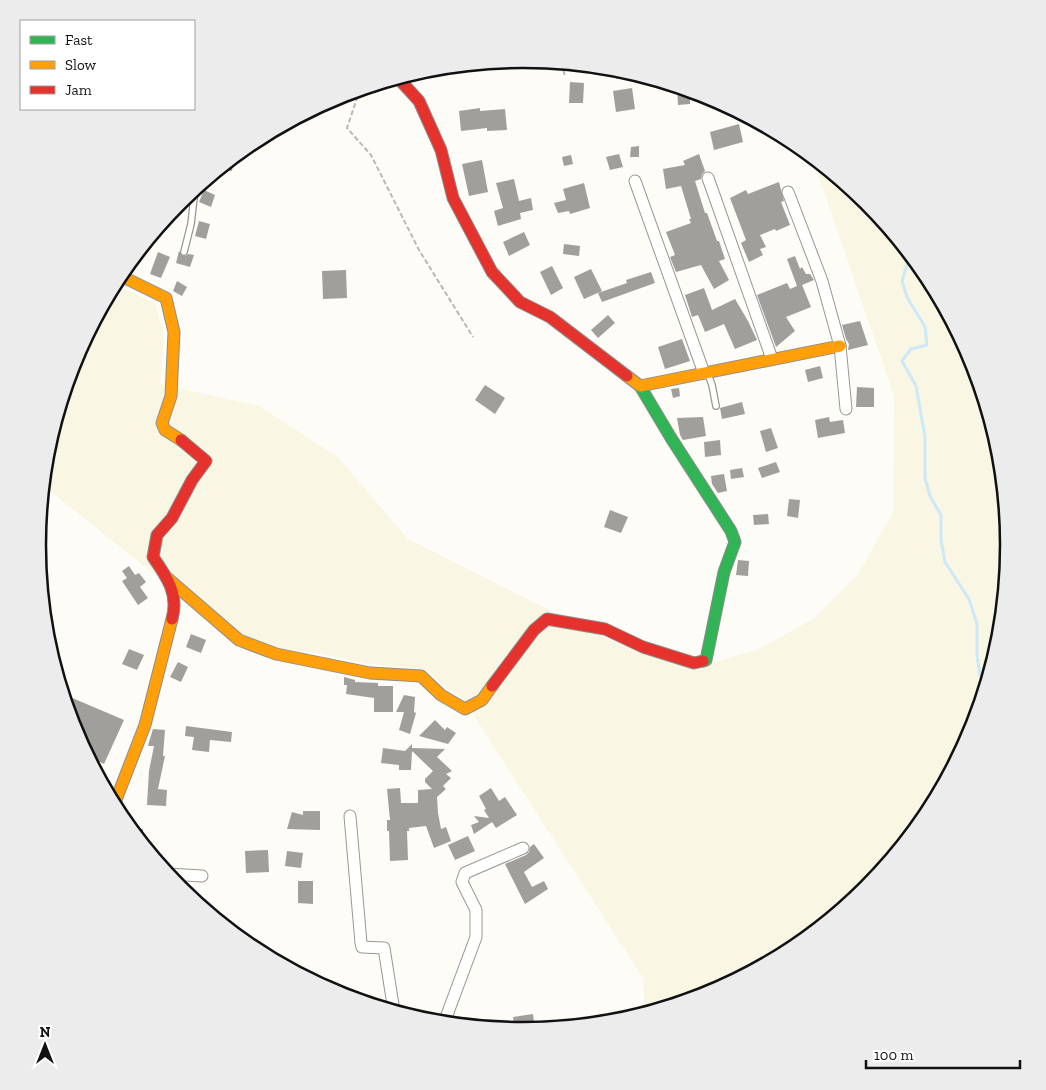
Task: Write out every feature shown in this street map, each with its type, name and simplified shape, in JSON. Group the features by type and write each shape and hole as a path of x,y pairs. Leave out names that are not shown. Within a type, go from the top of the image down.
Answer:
{"street":[{"path":"166,577 239,640 276,654 370,673 421,676 441,695 465,709 482,700 534,630 546,619 605,629 643,647 694,663 706,660 724,572 735,542 731,531 640,386 550,317 520,302 492,272 453,198 441,150 420,101 403,83"},
{"path":"708,178 772,359"},
{"path":"635,181 706,373"},
{"path":"788,192 822,281 840,346 846,409"},
{"path":"118,795 144,725 174,612 174,594 153,557 157,536 172,518 192,480 206,461 184,442 165,430 162,423 171,396 174,332 166,298 128,279"},
{"path":"640,386 840,346"},
{"path":"350,816 361,943 362,947 365,948 384,948 393,1004"},
{"path":"447,1016 476,937 476,910 462,882 462,878 465,873 522,848"},
{"path":"179,875 202,876"}],"lane":[{"path":"184,252 194,200"},
{"path":"706,373 712,385 716,406"}],"path":[{"path":"564,70 565,76"},
{"path":"357,99 347,128 371,155 419,250 473,337"}],"shaded area":[{"path":"816,170 860,208 901,255 919,280 951,334 974,392 991,452 999,514 999,576 991,638 974,698 951,756 919,810 901,835 860,882 813,923 761,958 734,973 645,1006 643,978 463,699 422,669 369,664 319,653 279,649 242,634 144,566 49,490 55,452 72,392 95,334 122,288 155,303 164,335 160,384 259,406 338,457 408,539 603,637 640,653 694,668 760,649 814,618 858,574 893,513 894,396"}],"building":[{"path":"570,82 584,83 583,103 569,103"},
{"path":"632,88 635,109 616,112 613,91"},
{"path":"677,95 690,99 690,104 678,105"},
{"path":"480,108 480,111 505,109 507,130 487,131 487,128 461,131 459,111"},
{"path":"739,124 743,142 714,150 710,132"},
{"path":"639,146 639,157 630,157 631,147"},
{"path":"619,154 623,167 610,170 606,157"},
{"path":"699,154 705,171 701,179 695,181 705,213 707,213 725,259 719,261 729,280 714,289 701,265 676,272 670,257 675,255 666,232 691,223 689,219 691,219 681,186 666,189 663,169 685,165 683,161"},
{"path":"571,155 573,164 564,166 562,157"},
{"path":"482,160 488,192 469,196 462,164"},
{"path":"514,179 519,201 531,198 533,210 520,213 521,219 498,226 494,211 503,208 496,183"},
{"path":"779,182 784,201 781,202 790,225 760,235 766,247 760,249 763,255 749,262 741,243 746,240 730,198 746,190 748,194"},
{"path":"584,183 590,208 570,214 569,211 558,213 554,203 566,200 563,189"},
{"path":"205,191 215,195 211,207 199,202"},
{"path":"199,221 210,224 206,239 195,236"},
{"path":"524,232 530,245 509,256 503,242"},
{"path":"564,244 580,246 579,256 563,254"},
{"path":"179,251 182,256 194,255 190,267 176,263"},
{"path":"158,252 170,257 161,278 150,274"},
{"path":"795,256 800,269 802,267 806,274 810,274 814,280 802,285 811,307 786,317 795,331 776,347 757,295 787,283 790,289 797,286 787,259"},
{"path":"552,266 563,288 551,295 540,272"},
{"path":"591,269 602,291 584,299 574,277"},
{"path":"346,270 347,298 323,299 322,271"},
{"path":"651,272 655,283 602,302 598,293 627,283 626,280"},
{"path":"177,281 187,287 182,296 173,291"},
{"path":"704,288 712,310 735,299 757,340 735,349 724,324 705,332 698,315 692,317 685,295"},
{"path":"608,315 615,323 598,338 591,330"},
{"path":"860,321 868,345 848,350 849,344 842,325"},
{"path":"682,339 690,361 665,369 658,347"},
{"path":"820,366 823,378 808,382 805,370"},
{"path":"485,385 505,398 495,414 475,400"},
{"path":"857,387 874,388 874,407 856,407"},
{"path":"679,388 680,396 673,398 671,389"},
{"path":"742,402 745,414 722,419 720,408"},
{"path":"703,417 706,436 683,440 680,435 677,418"},
{"path":"829,417 830,422 843,420 845,433 818,438 815,420"},
{"path":"771,428 778,448 766,452 760,431"},
{"path":"720,440 721,455 705,457 704,442"},
{"path":"776,462 780,472 762,478 758,468"},
{"path":"742,468 744,477 731,479 730,470"},
{"path":"724,474 727,491 718,493 712,484 711,476"},
{"path":"789,499 800,500 798,518 787,516"},
{"path":"610,510 628,517 621,533 604,527"},
{"path":"768,514 769,524 754,525 753,515"},
{"path":"738,560 749,561 748,576 736,575"},
{"path":"129,566 135,575 139,573 146,582 140,587 148,598 138,605 122,581 127,578 122,571"},
{"path":"191,634 206,640 201,653 186,647"},
{"path":"129,649 144,655 137,670 122,664"},
{"path":"178,662 188,667 181,682 170,677"},
{"path":"344,677 355,680 355,682 378,683 378,686 393,686 393,712 374,712 374,698 346,694 347,685 344,685"},
{"path":"404,695 415,697 414,712 416,713 410,734 399,730 404,712 396,712"},
{"path":"72,698 124,720 104,764 98,761 95,756"},
{"path":"435,720 445,730 447,727 456,733 448,744 419,736"},
{"path":"186,726 232,732 231,742 210,740 209,752 192,750 194,737 185,736"},
{"path":"153,729 165,730 163,756 165,756 158,789 167,790 166,806 147,805 149,771 154,746 148,746"},
{"path":"412,744 412,748 445,749 437,757 452,771 446,774 451,778 443,786 446,789 437,797 438,813 441,829 446,827 451,841 434,848 426,826 409,828 409,831 407,831 408,860 390,861 389,831 387,831 387,820 390,820 387,789 400,788 401,803 418,803 418,790 432,789 425,782 425,779 433,771 412,751 411,770 399,770 399,765 381,763 383,748 405,751"},
{"path":"491,788 499,801 505,797 517,815 496,828 492,822 474,834 471,825 479,822 474,816 489,818 479,796"},
{"path":"303,811 320,811 320,830 287,829 292,812 303,815"},
{"path":"468,836 475,851 455,860 448,845"},
{"path":"534,844 544,858 524,872 532,887 544,881 548,889 525,904 505,864 526,855"},
{"path":"268,850 269,872 246,873 245,851"},
{"path":"287,851 303,853 301,868 285,866"},
{"path":"298,881 313,881 313,904 298,903"},
{"path":"533,1014 534,1022 514,1022 513,1017"}],"waterway":[{"path":"907,264 902,281 907,297 925,327 927,345 911,349 902,361 916,386 925,437 925,478 930,496 941,515 941,540 945,562 969,599 977,624 977,656 981,678"}],"traffic: fast":[{"path":"640,386 731,531 735,542 724,572 706,660 703,661"}],"traffic: slow":[{"path":"128,279 166,298 174,332 171,396 162,423 165,430 181,440"},
{"path":"627,376 640,386 840,346"},
{"path":"166,577 239,640 276,654 370,673 421,676 441,695 465,709 482,700 492,686"},
{"path":"118,795 145,725 172,619"}],"traffic: jam":[{"path":"403,83 419,101 441,150 453,198 492,272 520,302 550,317 627,376"},
{"path":"172,619 174,610 173,594 167,579 153,557 157,535 172,518 192,480 206,461 181,440"},
{"path":"492,686 534,630 547,619 605,629 643,647 694,663 703,661"}]}
